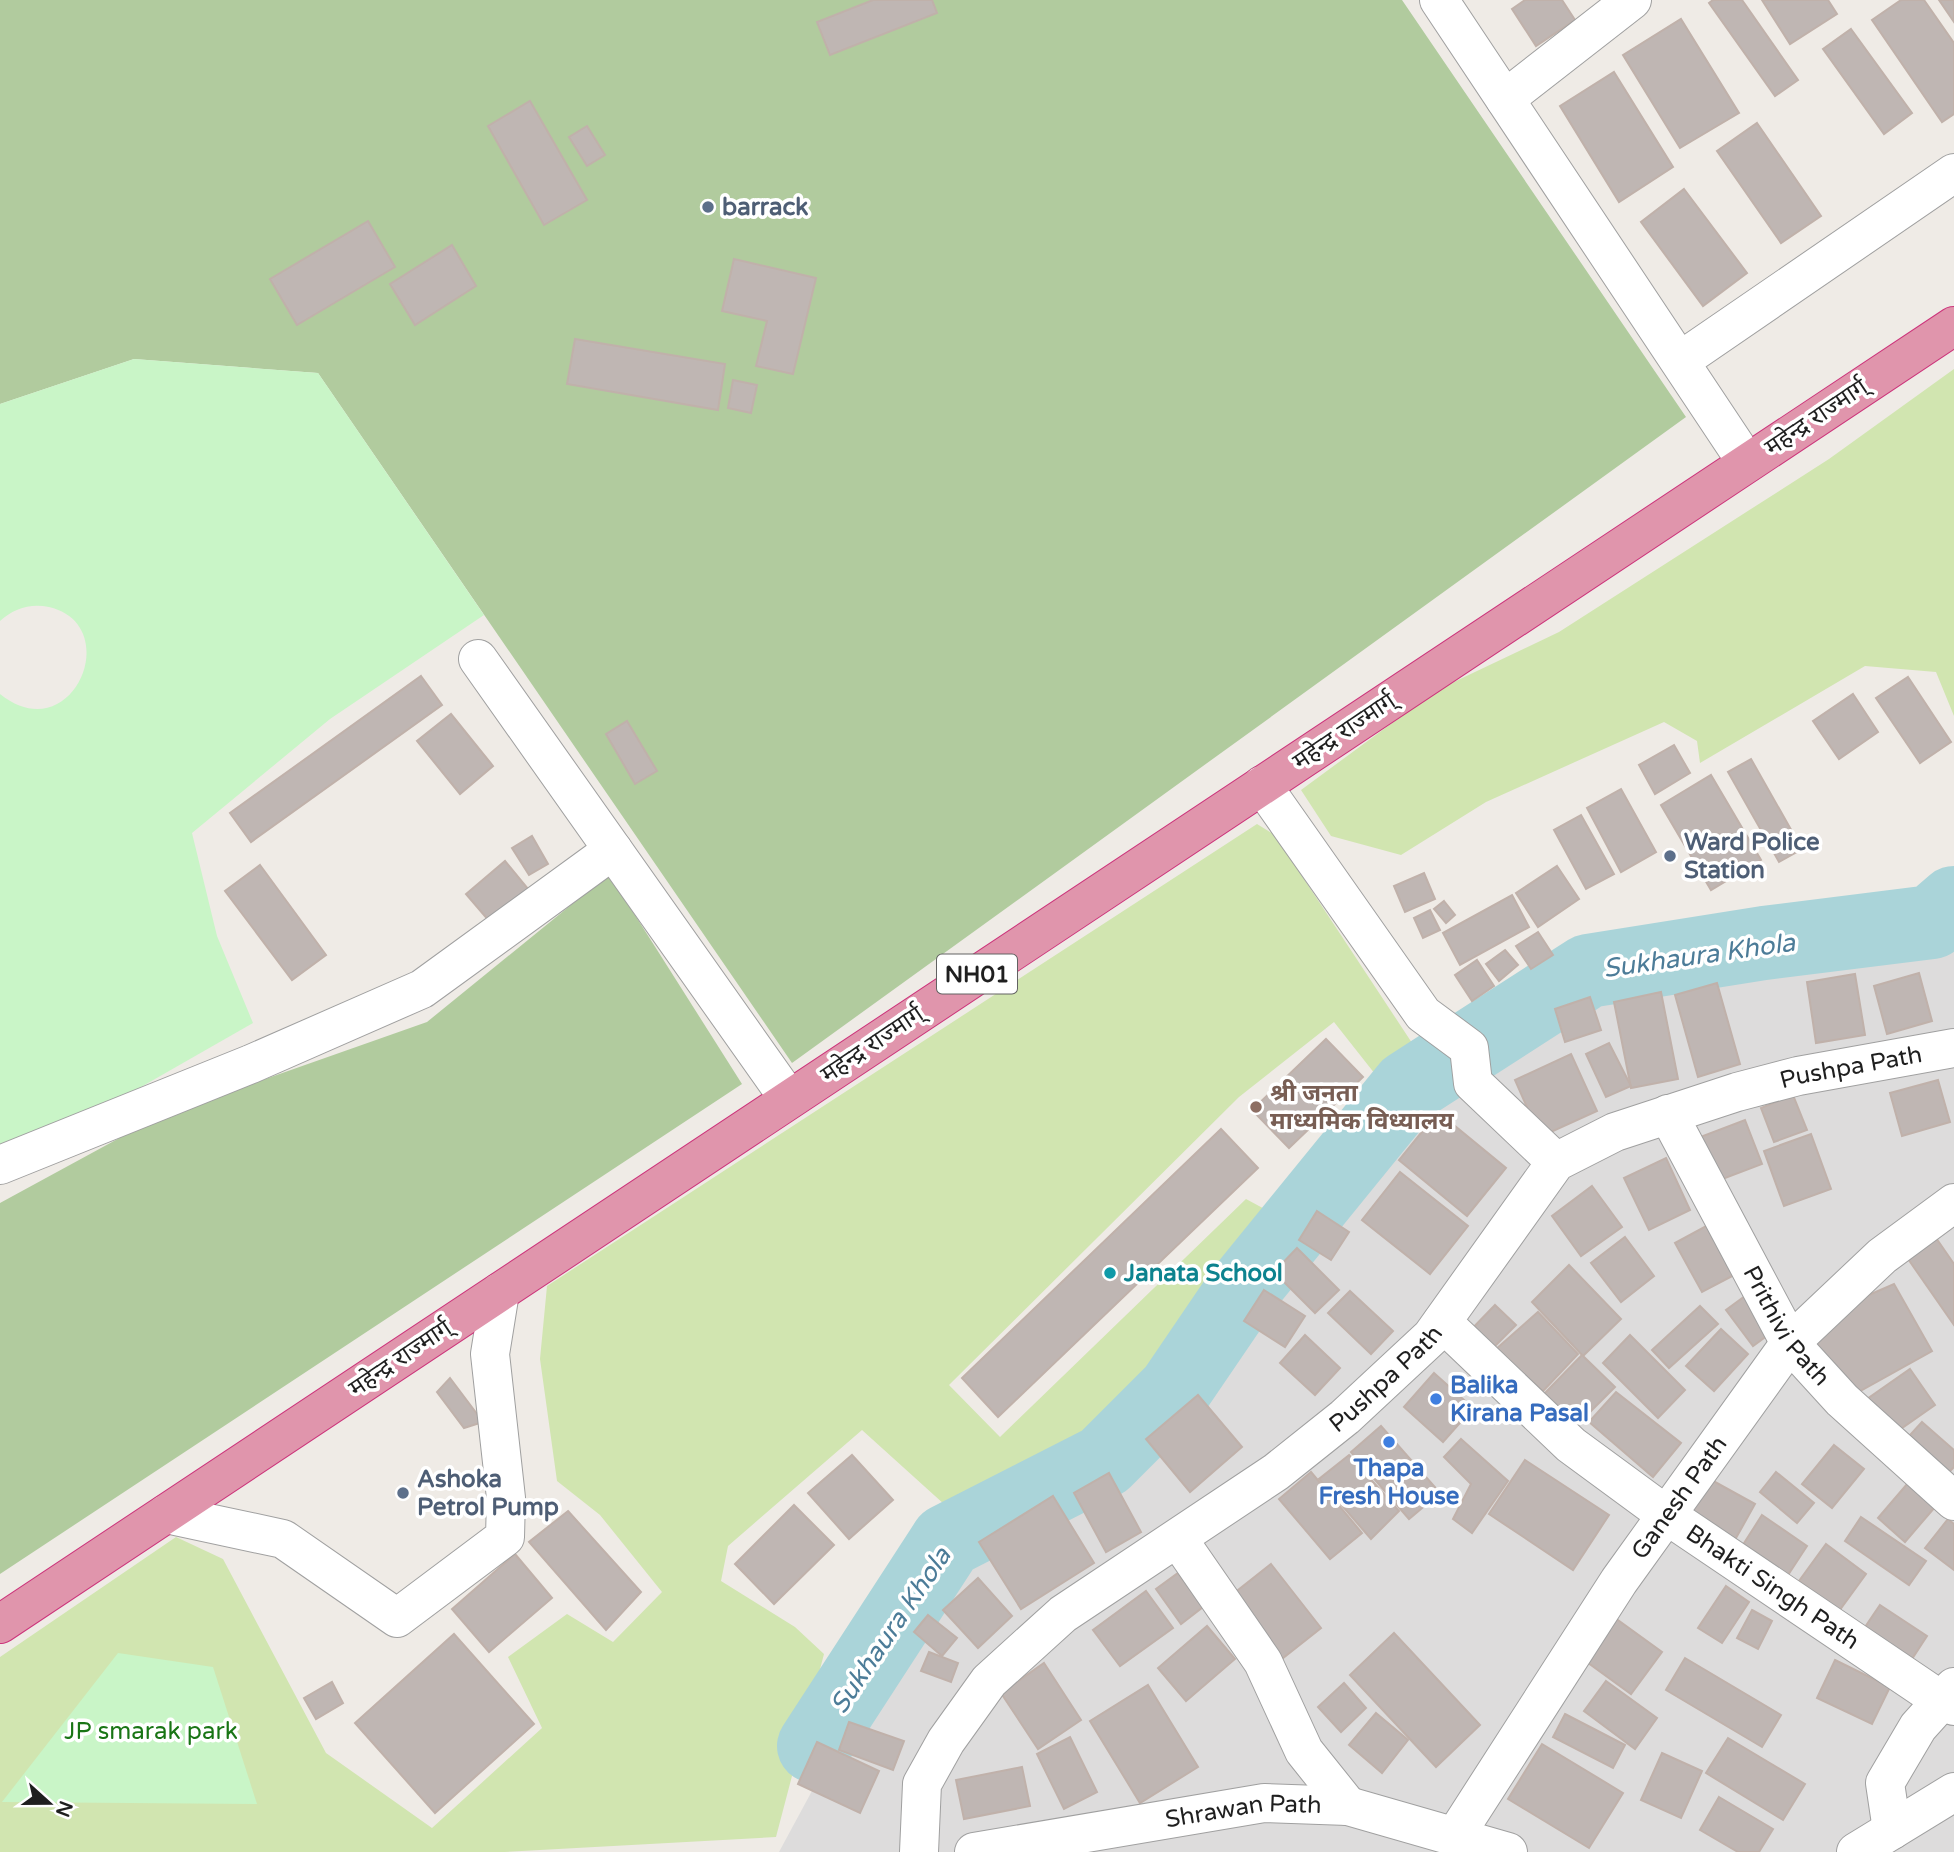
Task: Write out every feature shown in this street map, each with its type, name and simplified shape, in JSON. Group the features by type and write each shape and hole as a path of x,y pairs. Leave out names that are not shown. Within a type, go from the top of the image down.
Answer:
{"highway":[{"name":"महेन्द्र राज्मार्ग्","path":"0,1625 1954,326"}],"street":[{"path":"1439,0 1747,463"},
{"path":"1505,99 1632,0"},
{"path":"1680,361 1954,173"},
{"path":"478,659 789,1099"},
{"path":"1262,785 1423,1014 1469,1048 1473,1083 1556,1162"},
{"path":"0,1165 251,1064 422,989 613,850"},
{"name":"Pushpa Path","path":"919,1852 922,1784 946,1741 989,1681 1063,1614 1276,1472 1345,1416 1431,1337 1556,1162 1615,1132 1798,1076 1954,1048"},
{"name":"Prithivi Path","path":"1668,1114 1790,1343 1842,1399 1954,1502"},
{"name":"Ganesh Path","path":"1455,1836 1544,1694 1665,1514 1790,1343 1882,1256 1954,1203"},
{"path":"166,1514 283,1539 397,1618 505,1537 506,1497 489,1354 500,1292"},
{"name":"Bhakti Singh Path","path":"1442,1322 1571,1445 1665,1514 1950,1698"},
{"path":"1178,1539 1263,1662 1304,1751 1348,1806"},
{"path":"1892,1830 1885,1783 1918,1727 1950,1698"},
{"path":"1856,1852 1954,1792"},
{"name":"Shrawan Path","path":"974,1852 1264,1803 1348,1806 1508,1852"}],"shaded area":[{"path":"1954,901 1954,1852 779,1852 947,1541 1174,1391 1434,1070 1588,971"}],"green space":[{"path":"0,0 1402,0 1686,417 792,1063 318,373 134,359 0,404"},
{"path":"134,359 318,373 484,615 330,719 192,833 217,936 253,1023 134,1091 0,1144 0,694 26,708 49,707 67,697 80,679 86,658 84,636 72,618 49,607 23,608 0,621 0,404"},
{"path":"1954,369 1954,716 1936,672 1865,666 1700,763 1697,741 1664,722 1486,802 1401,855 1331,836 1301,790 1437,690 1559,632 1829,459"},
{"path":"1257,824 1275,835 1416,1049 1375,1074 1334,1022 1239,1097 949,1385 1000,1437 1246,1199 1272,1213 1182,1362 1061,1461 945,1505 862,1430 728,1546 721,1581 795,1627 824,1654 776,1837 504,1852 0,1852 0,1657 176,1537 223,1559 326,1753 432,1828 542,1728 508,1657 567,1614 613,1642 662,1592 600,1515 557,1481 540,1359 547,1286"},
{"path":"609,874 742,1084 0,1574 0,1203 158,1117 427,1022"},
{"name":"JP smarak park","path":"118,1653 213,1667 257,1804 2,1802"}],"building":[{"path":"873,0 932,0 937,13 830,55 817,22"},
{"path":"1525,0 1562,0 1575,20 1536,46 1512,9"},
{"path":"1713,0 1742,0 1798,80 1775,96 1709,3"},
{"path":"1762,0 1828,0 1837,14 1790,44"},
{"path":"1901,0 1924,0 1954,43 1954,114 1942,122 1872,20"},
{"path":"1939,0 1954,0 1954,22"},
{"path":"1681,19 1739,113 1680,148 1623,55"},
{"path":"1851,29 1912,113 1884,134 1823,49"},
{"path":"1614,72 1673,167 1619,202 1560,106"},
{"path":"530,101 587,200 544,225 488,126"},
{"path":"1757,123 1821,216 1781,243 1717,151"},
{"path":"587,126 605,155 587,166 569,137"},
{"path":"1684,189 1747,273 1703,306 1641,222"},
{"path":"368,221 395,267 297,325 270,279"},
{"path":"452,245 476,286 415,325 390,284"},
{"path":"734,259 816,278 793,374 756,366 767,321 722,311"},
{"path":"575,339 725,364 718,410 567,384"},
{"path":"733,380 757,385 751,413 728,408"},
{"path":"421,676 442,705 251,842 230,813"},
{"path":"1908,677 1951,742 1920,763 1876,698"},
{"path":"1853,694 1878,732 1839,759 1813,721"},
{"path":"451,714 493,766 460,794 417,741"},
{"path":"627,721 657,771 635,784 606,734"},
{"path":"1674,745 1690,773 1655,794 1639,765"},
{"path":"1751,759 1802,849 1779,862 1728,772"},
{"path":"1711,775 1761,860 1711,890 1661,805"},
{"path":"1621,789 1656,852 1621,872 1587,808"},
{"path":"1581,815 1614,874 1586,889 1554,830"},
{"path":"532,836 548,864 529,875 512,848"},
{"path":"505,861 528,889 490,922 466,894"},
{"path":"260,865 326,955 292,980 225,891"},
{"path":"1557,866 1579,899 1538,927 1516,893"},
{"path":"1424,873 1435,899 1405,912 1394,886"},
{"path":"1512,895 1529,927 1460,965 1443,933"},
{"path":"1444,901 1455,915 1446,923 1434,909"},
{"path":"1430,910 1440,930 1423,938 1414,918"},
{"path":"1538,932 1553,955 1531,969 1516,946"},
{"path":"1505,950 1518,965 1499,981 1486,964"},
{"path":"1477,960 1494,986 1472,1001 1455,975"},
{"path":"1919,973 1932,1021 1887,1034 1874,986"},
{"path":"1855,974 1865,1035 1816,1043 1807,982"},
{"path":"1717,983 1740,1064 1698,1077 1675,995"},
{"path":"1661,992 1678,1079 1631,1088 1614,1002"},
{"path":"1590,997 1601,1030 1565,1042 1555,1009"},
{"path":"1326,1039 1363,1077 1289,1148 1252,1110"},
{"path":"1609,1043 1631,1086 1606,1097 1586,1054"},
{"path":"1571,1054 1597,1111 1540,1137 1515,1080"},
{"path":"1938,1080 1950,1122 1902,1136 1890,1093"},
{"path":"1793,1095 1807,1130 1774,1142 1761,1108"},
{"path":"1438,1112 1506,1168 1467,1216 1399,1160"},
{"path":"1745,1120 1762,1164 1712,1183 1695,1139"},
{"name":"Janata School","path":"1221,1129 1258,1168 998,1417 962,1378"},
{"path":"1811,1134 1831,1189 1784,1206 1764,1151"},
{"path":"1666,1158 1690,1210 1649,1230 1624,1178"},
{"path":"1400,1172 1468,1226 1430,1274 1362,1220"},
{"path":"1592,1186 1622,1227 1581,1256 1552,1216"},
{"path":"1317,1211 1349,1232 1331,1260 1299,1240"},
{"path":"1708,1225 1736,1274 1702,1292 1675,1243"},
{"path":"1934,1235 1954,1264 1954,1325 1906,1256"},
{"path":"1625,1237 1654,1276 1621,1302 1591,1263"},
{"path":"1297,1248 1339,1290 1315,1313 1274,1272"},
{"path":"1569,1265 1621,1319 1583,1356 1532,1302"},
{"path":"1894,1284 1932,1351 1846,1399 1804,1336 1855,1301"},
{"path":"1264,1290 1305,1316 1285,1347 1244,1321"},
{"path":"1350,1291 1393,1331 1371,1354 1328,1313"},
{"path":"1752,1291 1779,1327 1753,1346 1726,1310"},
{"path":"1495,1305 1516,1325 1486,1355 1465,1336"},
{"path":"1700,1306 1718,1324 1669,1368 1652,1350"},
{"path":"1538,1312 1578,1354 1543,1391 1495,1350"},
{"path":"1721,1329 1748,1354 1714,1391 1686,1366"},
{"path":"1305,1335 1340,1368 1315,1395 1280,1363"},
{"path":"1630,1335 1685,1390 1658,1418 1603,1363"},
{"path":"1582,1355 1615,1387 1576,1426 1544,1394"},
{"path":"1910,1369 1935,1405 1892,1435 1867,1399"},
{"path":"1434,1373 1473,1408 1443,1442 1404,1407"},
{"path":"450,1378 483,1422 464,1428 437,1392"},
{"path":"1616,1392 1681,1443 1653,1477 1589,1422"},
{"path":"1198,1395 1242,1447 1190,1492 1146,1439"},
{"path":"1922,1422 1954,1450 1954,1467 1940,1481 1901,1445"},
{"path":"1381,1426 1440,1493 1409,1519 1351,1452"},
{"path":"1461,1439 1508,1481 1472,1533 1453,1519 1471,1484 1444,1457"},
{"path":"1834,1445 1864,1469 1832,1508 1802,1484"},
{"path":"852,1455 893,1500 849,1539 808,1493"},
{"path":"1349,1455 1399,1511 1371,1539 1319,1479"},
{"path":"1525,1460 1609,1515 1573,1570 1489,1514"},
{"path":"1311,1472 1362,1533 1330,1559 1279,1499"},
{"path":"1776,1472 1814,1503 1797,1523 1760,1492"},
{"path":"1109,1473 1141,1532 1106,1552 1074,1493"},
{"path":"1706,1477 1755,1504 1731,1547 1682,1519"},
{"path":"1908,1483 1935,1507 1905,1542 1878,1518"},
{"path":"1053,1496 1094,1563 1021,1609 979,1542"},
{"path":"794,1505 834,1545 774,1604 735,1564"},
{"path":"568,1511 641,1592 606,1630 529,1542"},
{"path":"1762,1515 1807,1546 1784,1581 1739,1551"},
{"path":"1861,1517 1926,1561 1909,1585 1845,1541"},
{"path":"1948,1519 1954,1524 1954,1570 1925,1548"},
{"path":"1826,1544 1866,1574 1839,1611 1799,1581"},
{"path":"515,1554 552,1598 489,1652 452,1609"},
{"path":"1271,1564 1321,1628 1278,1662 1228,1598"},
{"path":"1178,1573 1203,1607 1181,1624 1156,1589"},
{"path":"978,1578 1012,1616 978,1648 943,1610"},
{"path":"1726,1586 1749,1602 1722,1643 1698,1628"},
{"path":"1146,1591 1173,1628 1120,1666 1093,1630"},
{"path":"1880,1605 1927,1636 1908,1665 1861,1633"},
{"path":"1752,1610 1772,1621 1758,1649 1737,1638"},
{"path":"928,1615 957,1638 942,1656 914,1632"},
{"path":"1611,1615 1662,1652 1631,1694 1580,1657"},
{"path":"1207,1626 1235,1659 1186,1701 1158,1668"},
{"path":"1394,1633 1480,1725 1436,1767 1350,1675"},
{"path":"454,1634 534,1724 435,1813 355,1723"},
{"path":"929,1652 958,1663 951,1682 921,1671"},
{"path":"1685,1658 1781,1715 1762,1747 1666,1690"},
{"path":"1835,1660 1890,1687 1872,1724 1817,1698"},
{"path":"1044,1663 1081,1720 1038,1749 1001,1693"},
{"path":"1606,1681 1657,1718 1635,1749 1584,1711"},
{"path":"332,1682 343,1703 316,1719 304,1698"},
{"path":"1344,1683 1366,1708 1341,1732 1318,1707"},
{"path":"1148,1685 1198,1767 1140,1803 1090,1721"},
{"path":"1376,1713 1408,1740 1382,1773 1349,1745"},
{"path":"1565,1714 1625,1745 1613,1768 1553,1737"},
{"path":"849,1722 904,1741 893,1770 839,1750"},
{"path":"1070,1737 1097,1792 1064,1809 1037,1754"},
{"path":"1728,1738 1805,1784 1783,1820 1706,1773"},
{"path":"817,1742 879,1771 860,1813 798,1784"},
{"path":"1542,1744 1623,1793 1589,1848 1508,1799"},
{"path":"1662,1753 1702,1771 1681,1818 1641,1800"},
{"path":"1022,1767 1030,1806 964,1819 956,1780"},
{"path":"1719,1797 1773,1829 1759,1852 1738,1852 1700,1830"}],"waterway":[{"name":"Sukhaura Khola","path":"814,1746 947,1541 1104,1461 1174,1391 1242,1291 1408,1087 1588,971 1764,943 1932,922 1954,903"}],"place":[{"name":"barrack","path":"708,207"},
{"name":"Ward Police Station","path":"1670,856"},
{"name":"श्री जनता माध्यमिक विध्यालय","path":"1256,1107"},
{"name":"Janata School","path":"1110,1273"},
{"name":"Balika Kirana Pasal","path":"1436,1399"},
{"name":"Thapa Fresh House","path":"1389,1442"},
{"name":"Ashoka Petrol Pump","path":"403,1493"}]}
